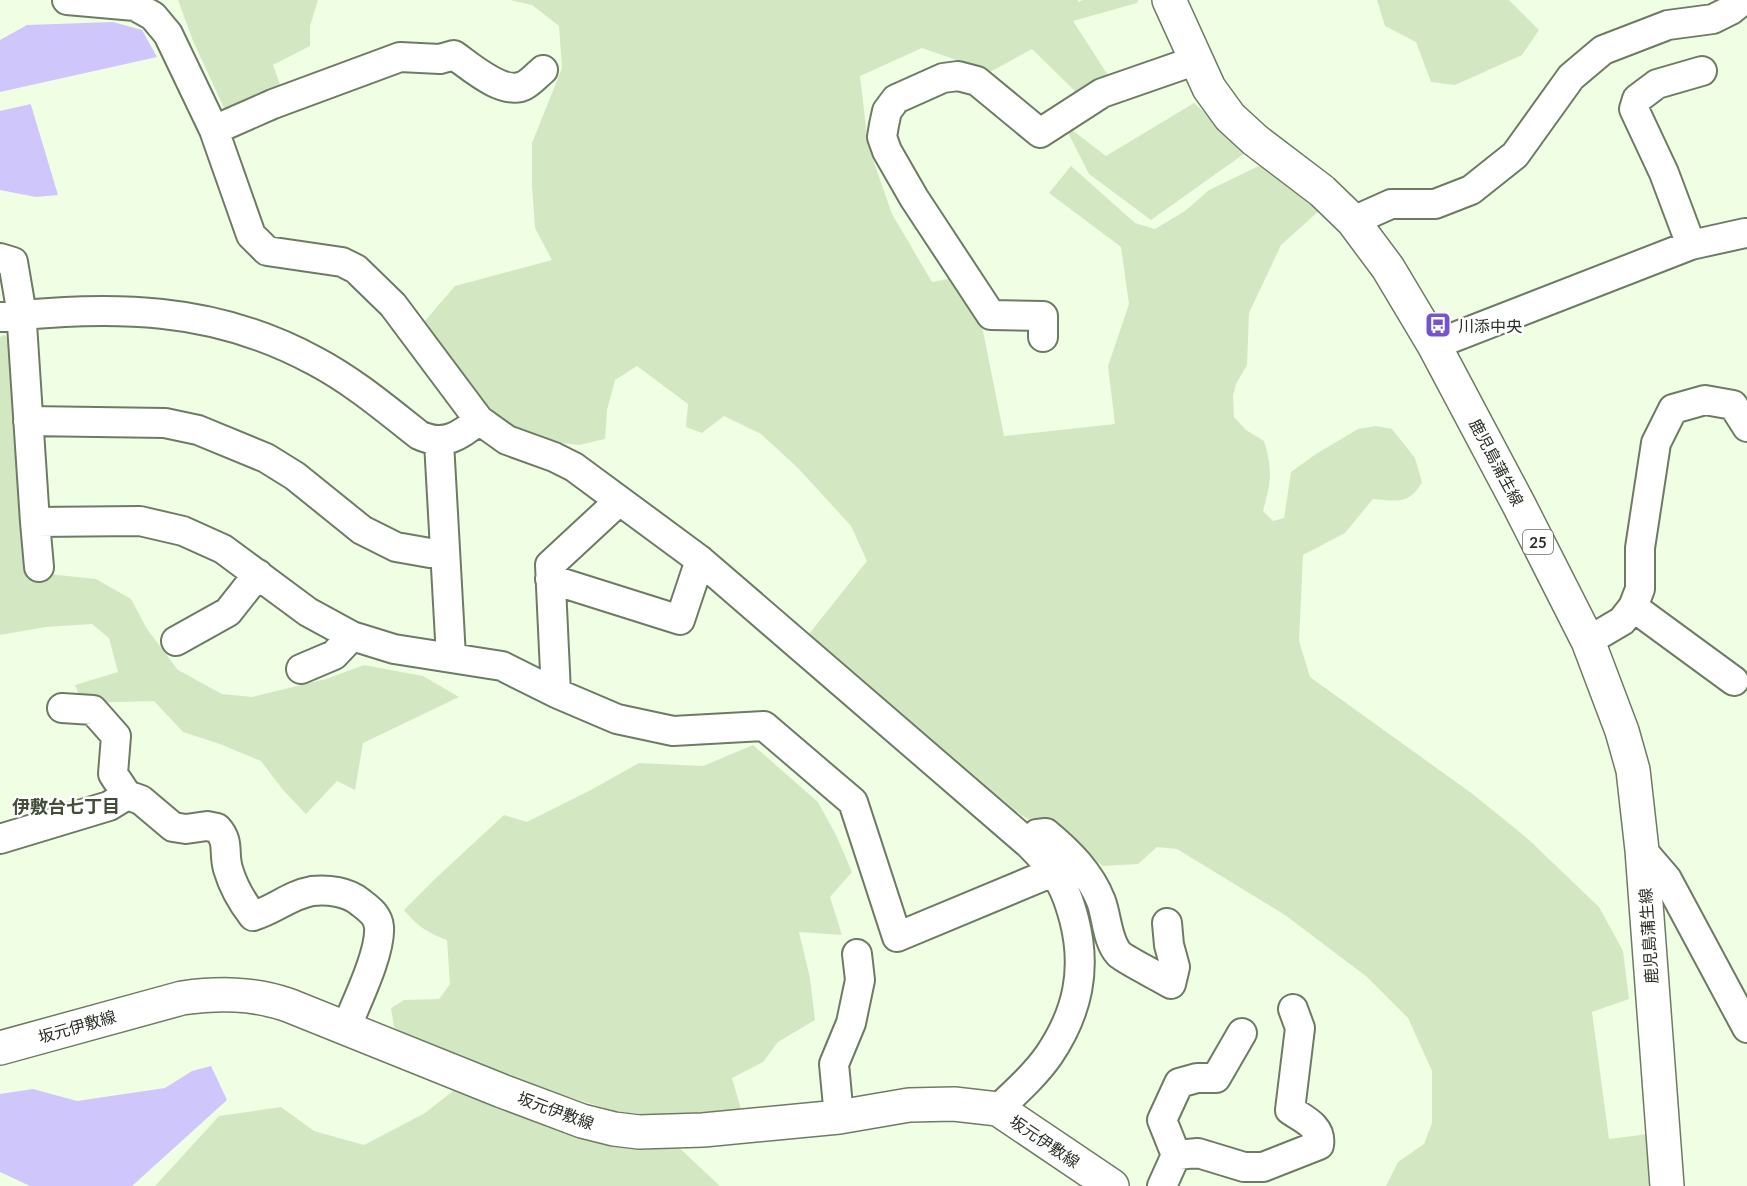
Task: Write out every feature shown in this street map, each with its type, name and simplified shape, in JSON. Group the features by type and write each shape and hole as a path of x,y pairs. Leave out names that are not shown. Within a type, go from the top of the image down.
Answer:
{"main road":[{"name":"鹿児島蒲生線","path":"1169,0 1209,88 1230,117 1255,140 1322,191 1353,221 1388,268 1434,345 1588,641 1622,731 1633,770 1642,850 1667,1186"},
{"name":"坂元伊敷線","path":"0,1048 150,1005 208,994 239,994 268,998 572,1117 614,1129 639,1132 694,1130 838,1117 909,1105 954,1104 998,1109 1112,1186"}],"street":[{"path":"67,0 135,6 153,16 168,34 214,130 251,235 259,245 267,251 342,262 356,269 393,305 479,420 507,440 574,466 700,560 1029,844 1053,872 1067,897 1077,933 1081,965 1078,990 1068,1020 1049,1054 1035,1072 998,1109"},
{"path":"1353,221 1391,204 1435,204 1471,190 1515,155 1571,77 1603,50 1668,25 1713,19 1731,10 1743,0"},
{"path":"214,130 273,104 400,57 440,59 454,55 496,83 507,87 525,85 543,70"},
{"path":"1043,337 1043,316 991,315 914,198 887,151 882,137 887,111 896,99 943,78 958,76 977,81 1040,133 1102,93 1197,60"},
{"path":"1691,245 1664,173 1634,109 1636,99 1657,84 1702,71"},
{"path":"1434,345 1691,245 1745,233"},
{"path":"0,258 13,262 11,316 28,422 39,567"},
{"path":"11,316 154,312 193,317 236,327 269,339 315,361 351,383 419,435 439,442 468,429 479,420"},
{"path":"1588,641 1622,621 1633,607 1640,589 1640,548 1656,443 1673,410 1705,400 1733,405 1747,427"},
{"path":"28,422 165,423 198,430 266,458 295,476 362,530 396,547 430,553 445,553"},
{"path":"439,442 451,657"},
{"path":"556,693 550,565 618,501"},
{"path":"35,522 141,521 183,531 223,549 308,612 352,636 394,649 502,666 556,693 617,719 673,731 764,726 853,802 897,937 1053,872"},
{"path":"550,579 680,620 700,560"},
{"path":"177,641 228,612 258,574"},
{"path":"1633,607 1734,681"},
{"path":"301,669 334,655 352,636"},
{"path":"62,708 93,710 116,736 113,774 127,795 141,800 173,827 218,828 225,836 228,868 242,903 253,916 269,912 291,897 312,891 332,891 356,898 375,915 379,927 373,957 346,1028"},
{"path":"0,839 109,806 127,795"},
{"path":"1029,844 1037,834 1046,833 1066,850 1089,878 1101,902 1111,938 1119,953 1171,984 1175,967 1169,945 1167,923"},
{"path":"1642,850 1667,879 1747,1028"},
{"path":"838,1117 834,1064 851,1023 860,980 857,954"},
{"path":"1176,1155 1198,1154 1244,1167 1263,1167 1318,1145 1320,1139 1316,1128 1290,1110 1300,1028 1293,1009"},
{"path":"1162,1186 1176,1155 1162,1120 1179,1083 1197,1078 1216,1078 1242,1034"}],"green space":[{"path":"178,0 318,0 310,26 310,46 273,65 283,93 225,110 193,41"},
{"path":"510,0 1078,0 1078,2 1083,0 1138,0 1137,3 1073,21 1113,83 1082,98 1032,49 981,77 962,62 922,48 860,76 868,145 892,214 932,282 958,277 983,331 1004,436 1115,424 1108,366 1129,304 1121,247 1049,193 1071,166 1135,223 1155,229 1185,211 1209,190 1263,164 1321,209 1281,245 1249,313 1247,365 1236,384 1233,396 1234,417 1246,430 1264,441 1267,451 1270,476 1263,511 1273,521 1284,518 1291,472 1358,429 1376,426 1392,429 1415,458 1422,482 1413,495 1402,500 1373,499 1345,533 1303,555 1299,641 1310,677 1474,795 1528,839 1599,907 1623,951 1629,999 1592,1012 1609,1139 1648,1134 1651,1186 1386,1186 1398,1162 1424,1144 1432,1123 1432,1071 1408,1018 1367,977 1285,915 1177,849 1157,847 1138,864 1103,866 1083,850 1021,815 809,634 867,561 851,526 798,468 761,434 724,416 702,433 686,427 688,404 637,366 615,380 607,410 605,439 579,445 547,441 503,423 474,391 424,322 455,286 552,260 535,228 532,143 562,68 559,26 532,5"},
{"path":"1377,0 1509,0 1539,30 1522,55 1455,85 1431,82 1416,42 1385,26"},
{"path":"1194,103 1248,151 1151,220 1089,174 1063,123 1106,156"},
{"path":"4,335 13,341 30,572 96,579 131,599 147,629 178,670 222,694 252,697 326,679 364,665 423,676 459,697 363,743 355,790 337,781 306,814 283,790 261,761 183,732 154,701 82,703 75,685 118,672 109,638 92,624 46,627 0,635 0,337"},
{"path":"753,745 818,802 852,872 830,897 842,935 799,932 810,978 815,1020 778,1042 763,1062 732,1078 741,1109 665,1116 617,1112 534,1086 410,1038 394,1027 391,1008 404,1000 439,999 450,984 447,940 423,928 404,910 504,815 527,822 639,763 703,766"},
{"path":"458,1087 674,1143 720,1186 155,1186 219,1116 281,1107 314,1131 364,1145 425,1113"}],"shaded area":[{"path":"113,22 142,30 157,57 0,92 0,40 27,25"},
{"path":"31,104 58,195 36,197 0,190 0,111"},
{"path":"211,1066 227,1100 132,1186 30,1186 0,1172 0,1094 33,1089 77,1101 165,1088 192,1071"}],"place":[{"name":"川添中央","path":"1438,325"}],"district":[{"name":"伊敷台七丁目","path":"66,806"}]}
